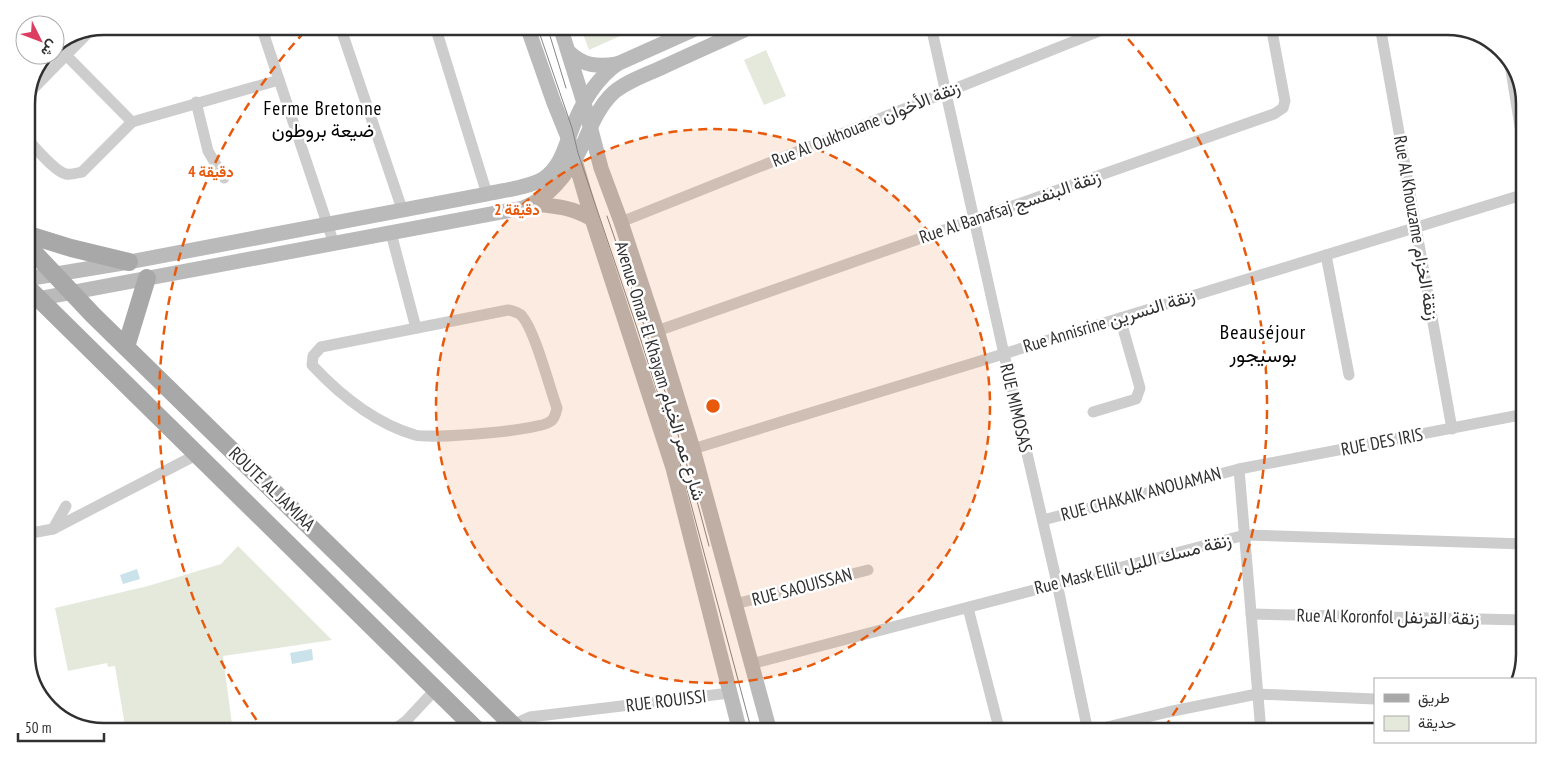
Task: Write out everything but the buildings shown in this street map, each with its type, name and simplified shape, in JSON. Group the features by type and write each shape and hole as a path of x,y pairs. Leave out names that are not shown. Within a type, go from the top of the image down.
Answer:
{"main road":[{"name":"Avenue Omar El Khayam شارع عمر الخيام","path":"530,35 569,140 592,219 673,468 738,723"},
{"name":"Avenue Omar El Khayam شارع عمر الخيام","path":"563,35 601,168 657,331 693,449 767,723"},
{"path":"35,277 129,262 487,194 535,183 556,166 584,103 602,78 617,64 682,35"},
{"path":"533,204 554,186 574,159 601,108 611,95 627,84 733,35"},
{"path":"569,52 580,61 591,66 617,64"},
{"path":"35,295 71,292 501,213 533,204 562,206 578,211 592,219"},
{"path":"35,237 129,262"},
{"name":"ROUTE AL JAMIAA","path":"35,254 126,347 511,723"},
{"path":"126,347 147,278"},
{"name":"ROUTE AL JAMIAA","path":"35,300 470,723"}],"street":[{"path":"264,35 334,244"},
{"path":"343,35 402,209"},
{"path":"438,35 487,194"},
{"name":"RUE MIMOSAS","path":"933,35 1057,583 1085,723"},
{"name":"Rue Al Oukhouane زنقة الأخوان","path":"621,222 1089,35"},
{"name":"Rue Al Banafsaj زنقة البنفسج","path":"657,331 1279,112 1284,105 1285,95 1272,35"},
{"name":"Rue Al Khouzame زنقة الخزام","path":"1382,35 1452,429"},
{"path":"75,41 65,55 132,122"},
{"path":"38,84 56,65"},
{"path":"35,147 55,168 64,174 82,172 132,122 196,102 279,80"},
{"path":"1513,86 1516,102"},
{"path":"196,102 208,151 224,178"},
{"name":"Rue Annisrine زنقة النسرين","path":"693,449 1516,197"},
{"path":"391,233 416,328"},
{"path":"1326,255 1349,375"},
{"path":"503,310 515,311 521,316 531,332 557,408 551,421 544,425 525,429 438,436 417,435 371,415 351,402 312,365 313,356 321,347 416,328 503,310"},
{"path":"1093,412 1136,399 1139,393 1140,388 1120,318"},
{"name":"RUE DES IRIS","path":"1239,469 1516,416"},
{"path":"35,532 54,529 196,455"},
{"path":"1239,469 1260,723"},
{"name":"RUE CHAKAIK ANOUAMAN","path":"1043,520 1239,469"},
{"path":"54,529 66,506"},
{"name":"Rue Mask Ellil زنقة مسك الليل","path":"751,664 1244,535 1516,544"},
{"name":"RUE SAOUISSAN","path":"735,604 868,570"},
{"path":"968,608 998,723"},
{"name":"Rue Al Koronfol زنقة القرنفل","path":"1251,614 1516,620"},
{"path":"403,723 435,690"},
{"name":"RUE ROUISSI","path":"521,723 530,716 730,693"},
{"path":"1123,723 1258,694 1374,699"}],"green space":[{"path":"583,35 622,35 589,50"},
{"path":"766,50 786,96 764,105 744,60"},
{"path":"238,546 332,640 223,656 232,723 124,723 115,666 108,667 107,663 68,671 55,608 148,586 221,564"}],"water":[{"path":"137,569 140,579 123,584 120,575"},
{"path":"312,649 313,660 292,664 290,653"}],"tram line":[{"path":"540,35 680,463 750,723"},
{"path":"550,35 566,88"},
{"path":"607,216 661,380 709,546"}],"district":[{"name":"Ferme Bretonne ضيعة بروطون","path":"323,119"},
{"name":"Beauséjour بوسيجور","path":"1263,344"}]}
